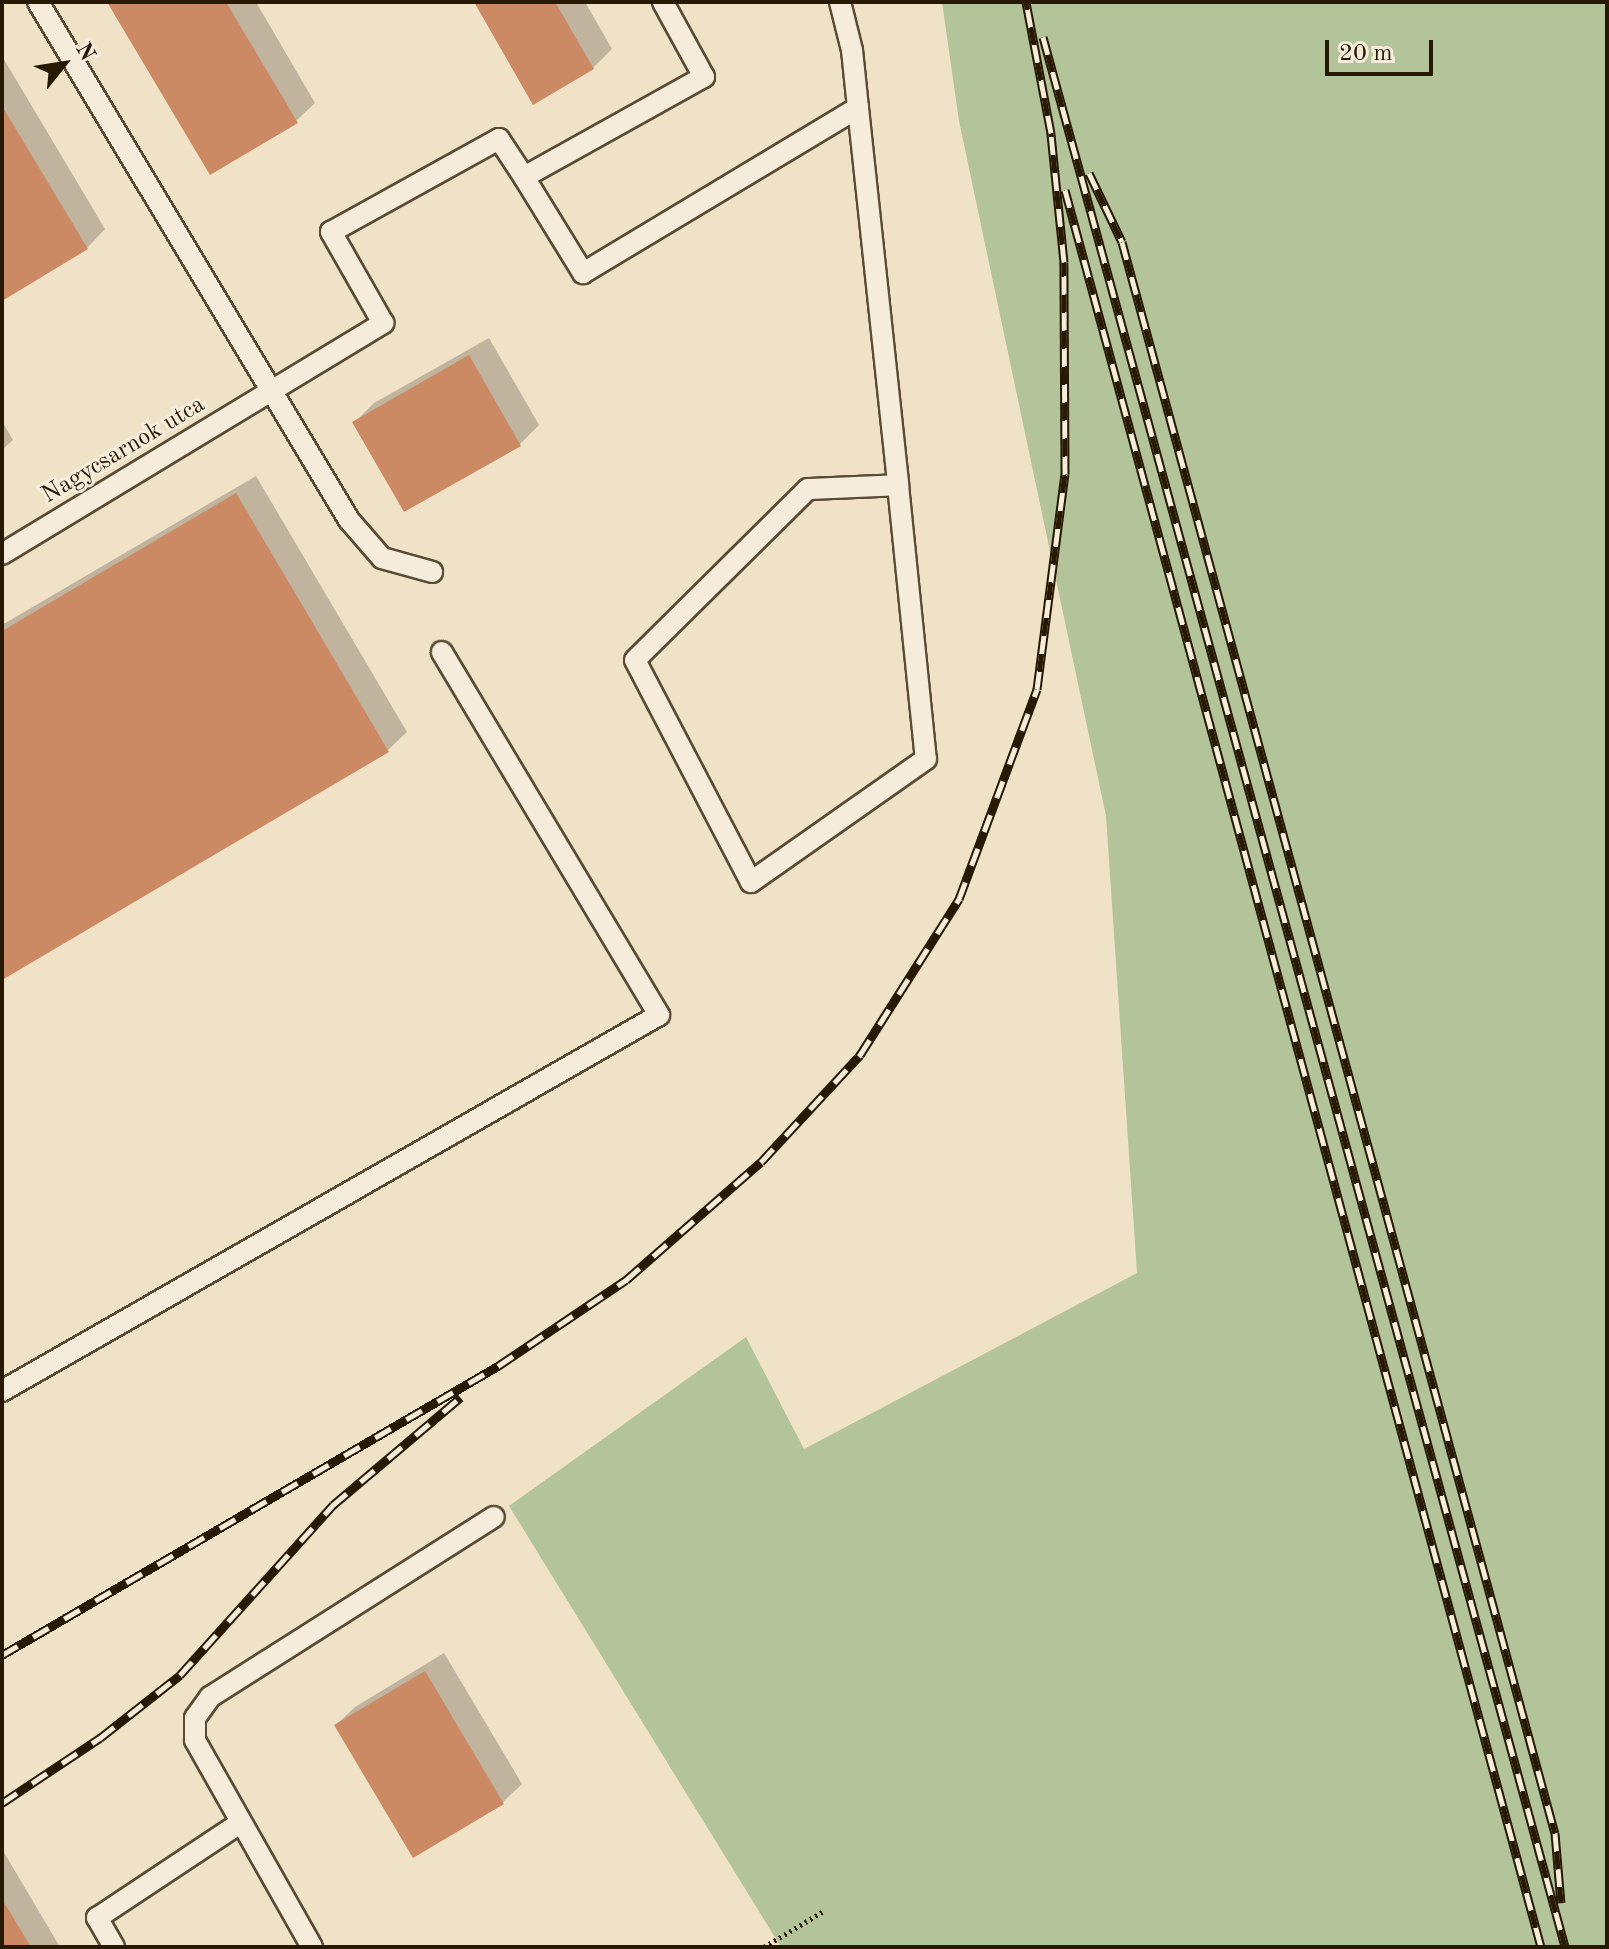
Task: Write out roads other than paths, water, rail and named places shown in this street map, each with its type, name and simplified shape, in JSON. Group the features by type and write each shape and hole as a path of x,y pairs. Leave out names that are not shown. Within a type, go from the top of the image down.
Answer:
{"lane":[{"path":"38,2 349,520 382,558 432,572"},
{"path":"663,2 704,77 524,177 583,273 858,108"},
{"path":"840,2 858,108 898,485 926,759 751,882 635,660 808,489 898,485"},
{"name":"Nagycsarnok utca","path":"2,554 383,323 331,232 499,139 524,177"},
{"path":"2,1391 659,1015 442,652"},
{"path":"312,1947 195,1740 195,1718 210,1697 494,1517"},
{"path":"114,1947 97,1918 240,1823"}],"railway":[{"path":"2,1655 498,1366 626,1280 761,1162 860,1055 959,899 1037,689 1065,474 1064,262 1051,133 1026,2"},
{"path":"1043,37 1565,1947"},
{"path":"1089,173 1122,242 1555,1833 1561,1903"},
{"path":"1065,190 1541,1947"},
{"path":"2,1803 100,1738 180,1675 333,1505 461,1397"}]}
